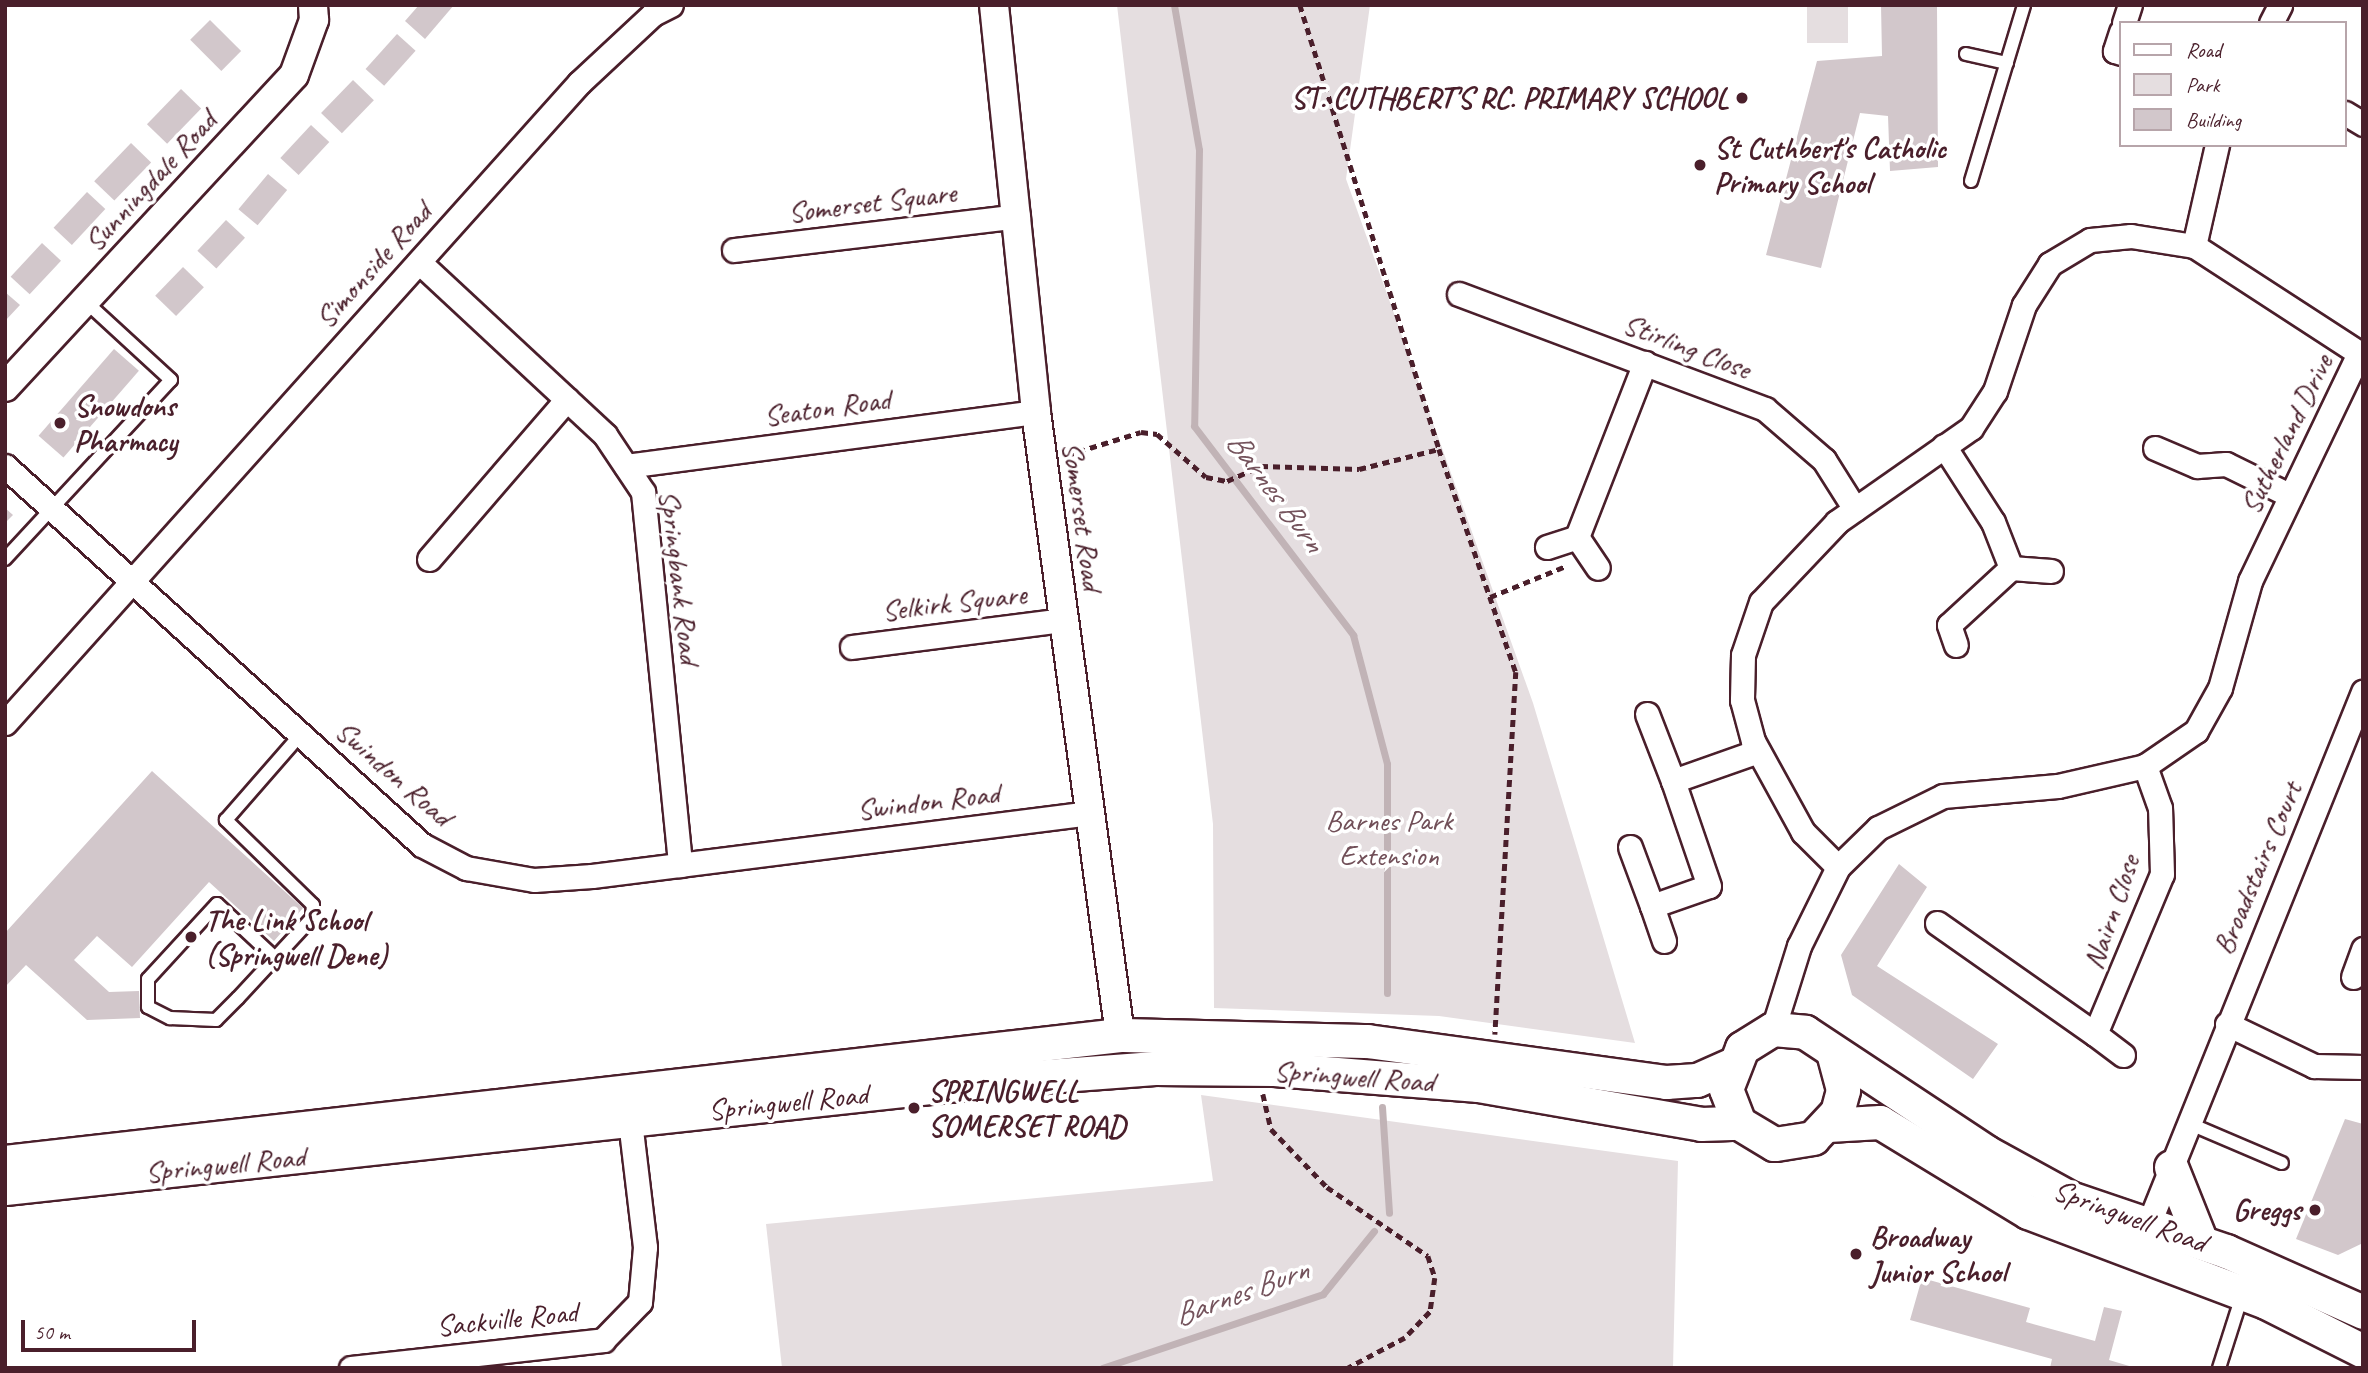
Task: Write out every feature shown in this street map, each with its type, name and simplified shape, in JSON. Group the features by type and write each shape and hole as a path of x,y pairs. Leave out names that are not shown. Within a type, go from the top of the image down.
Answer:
{"main road":[{"name":"Springwell Road","path":"5,1188 628,1106 1120,1035 1260,1035 1493,1055 1666,1082 1697,1080 1731,1065 1749,1040 1773,1029 1805,1032 1834,1056 2070,1198 2200,1242 2363,1312"},
{"path":"1120,1035 1122,1071"},
{"path":"1828,1125 1843,1090 1834,1056"},
{"path":"1731,1065 1726,1089 1739,1122"},
{"name":"Springwell Road","path":"5,1162 628,1106 1122,1071 1258,1069 1478,1085 1701,1124 1739,1122 1774,1144 1801,1142 1828,1125 1880,1122 2028,1212 2243,1293 2363,1351"},
{"path":"2171,1167 2200,1242"}],"street":[{"name":"Sunningdale Road","path":"5,387 294,75 313,5"},
{"name":"Simonside Road","path":"5,723 579,83 653,14 671,5"},
{"name":"Somerset Road","path":"994,5 1018,216 1036,411 1120,1035"},
{"path":"2272,21 2280,5"},
{"path":"2120,35 2115,51 2120,53"},
{"path":"2347,114 2363,124"},
{"path":"2194,246 2217,147"},
{"name":"Somerset Square","path":"734,250 1018,216"},
{"name":"Sutherland Drive","path":"1773,1029 1799,946 1838,867 1878,828 1943,796 2059,786 2145,766 2196,731 2220,688 2250,581 2361,353 2194,246 2131,236 2090,240 2050,264 2024,306 1995,391 1971,428 1855,509 1796,559 1761,602 1743,655 1742,689 1758,751 1802,832 1838,867"},
{"name":"Springbank Road","path":"419,262 605,435 643,492 680,864"},
{"name":"Stirling Close","path":"1459,294 1765,409 1825,460 1855,509"},
{"path":"1547,547 1588,552 1645,363"},
{"path":"429,559 567,399"},
{"name":"Seaton Road","path":"626,466 1036,411"},
{"path":"1944,446 1993,522 2011,568"},
{"path":"2155,448 2197,467 2226,464 2291,496"},
{"name":"Swindon Road","path":"5,466 422,845 466,868 534,880 1090,813"},
{"path":"1956,645 1950,625 2011,568 2051,571"},
{"name":"Selkirk Square","path":"852,647 1064,620"},
{"name":"Broadstairs Court","path":"2149,1223 2227,1024 2354,739 2363,692"},
{"path":"1647,714 1709,886 1652,906"},
{"path":"1673,781 1758,751"},
{"name":"Nairn Close","path":"2095,1034 2162,874 2162,819 2145,766"},
{"path":"1630,847 1664,941"},
{"path":"1937,923 2123,1055"},
{"path":"2353,977 2363,949"},
{"path":"2227,1024 2314,1066 2363,1067"},
{"name":"Sackville Road","path":"351,1368 603,1339 640,1302 645,1247 628,1106"}],"lane":[{"path":"1970,181 2024,5"},
{"path":"1966,54 2007,63"},
{"path":"5,559 172,380 85,300"},
{"path":"275,958 217,904 148,979 148,1007 170,1018 216,1020 275,958 316,908 226,820 301,734"},
{"path":"2188,1123 2283,1163"},
{"path":"2218,1368 2243,1293"}],"path":[{"path":"1300,5 1439,449 1516,672 1493,1055"},
{"path":"1043,463 1141,432 1157,433 1206,477 1227,481 1254,469 1359,469 1439,449"},
{"path":"1490,597 1548,578 1588,552"},
{"path":"1258,1069 1271,1129 1327,1187 1428,1256 1435,1278 1430,1312 1405,1338 1348,1368"}],"green space":[{"name":"Barnes Park Extension","path":"1117,5 1370,5 1346,179 1533,703 1635,1043 1439,1016 1214,1008 1213,824"},
{"path":"1807,5 1848,5 1848,43 1807,43"},
{"path":"1201,1095 1678,1161 1673,1368 782,1368 766,1224 1213,1181"}],"building":[{"path":"419,5 454,5 425,39 405,21"},
{"path":"1881,5 1937,5 1938,167 1890,171 1888,116 1860,113 1821,268 1766,255 1817,61 1882,56"},
{"path":"210,20 241,51 221,71 190,40"},
{"path":"397,34 416,51 384,86 366,69"},
{"path":"353,80 374,100 342,133 321,113"},
{"path":"181,89 201,108 167,144 147,124"},
{"path":"311,125 329,142 299,175 280,158"},
{"path":"131,143 151,162 114,201 94,181"},
{"path":"268,174 287,190 258,225 238,209"},
{"path":"87,192 105,209 72,245 54,228"},
{"path":"226,220 245,238 216,268 197,251"},
{"path":"42,243 61,261 30,294 11,277"},
{"path":"183,267 204,287 176,316 155,296"},
{"path":"5,292 20,305 5,321"},
{"path":"114,349 139,371 63,457 39,436"},
{"path":"5,508 13,515 5,523"},
{"path":"152,771 303,908 274,941 209,882 132,967 97,936 74,960 109,992 139,991 140,1018 87,1020 26,965 5,987 5,933"},
{"path":"1899,864 1927,887 1877,966 1998,1044 1973,1079 1852,995 1841,955"},
{"path":"2345,1119 2363,1124 2363,1243 2338,1255 2296,1239"},
{"path":"1922,1278 2030,1308 2026,1322 2095,1341 2104,1307 2122,1311 2109,1360 2136,1368 2050,1368 2052,1359 1910,1320"}],"waterway":[{"name":"Barnes Burn","path":"1174,5 1199,150 1194,426 1353,635 1387,764 1387,993"},
{"path":"1382,1107 1389,1213"},
{"name":"Barnes Burn","path":"1102,1368 1323,1294 1374,1231"}],"place":[{"name":"ST. CUTHBERT'S RC. PRIMARY SCHOOL","path":"1742,98"},
{"name":"St Cuthbert's Catholic Primary School","path":"1700,165"},
{"name":"Snowdons Pharmacy","path":"60,423"},
{"name":"The Link School (Springwell Dene)","path":"191,937"},
{"name":"SPRINGWELL SOMERSET ROAD","path":"914,1108"},
{"name":"Greggs","path":"2315,1210"},
{"name":"Broadway Junior School","path":"1856,1254"}]}
